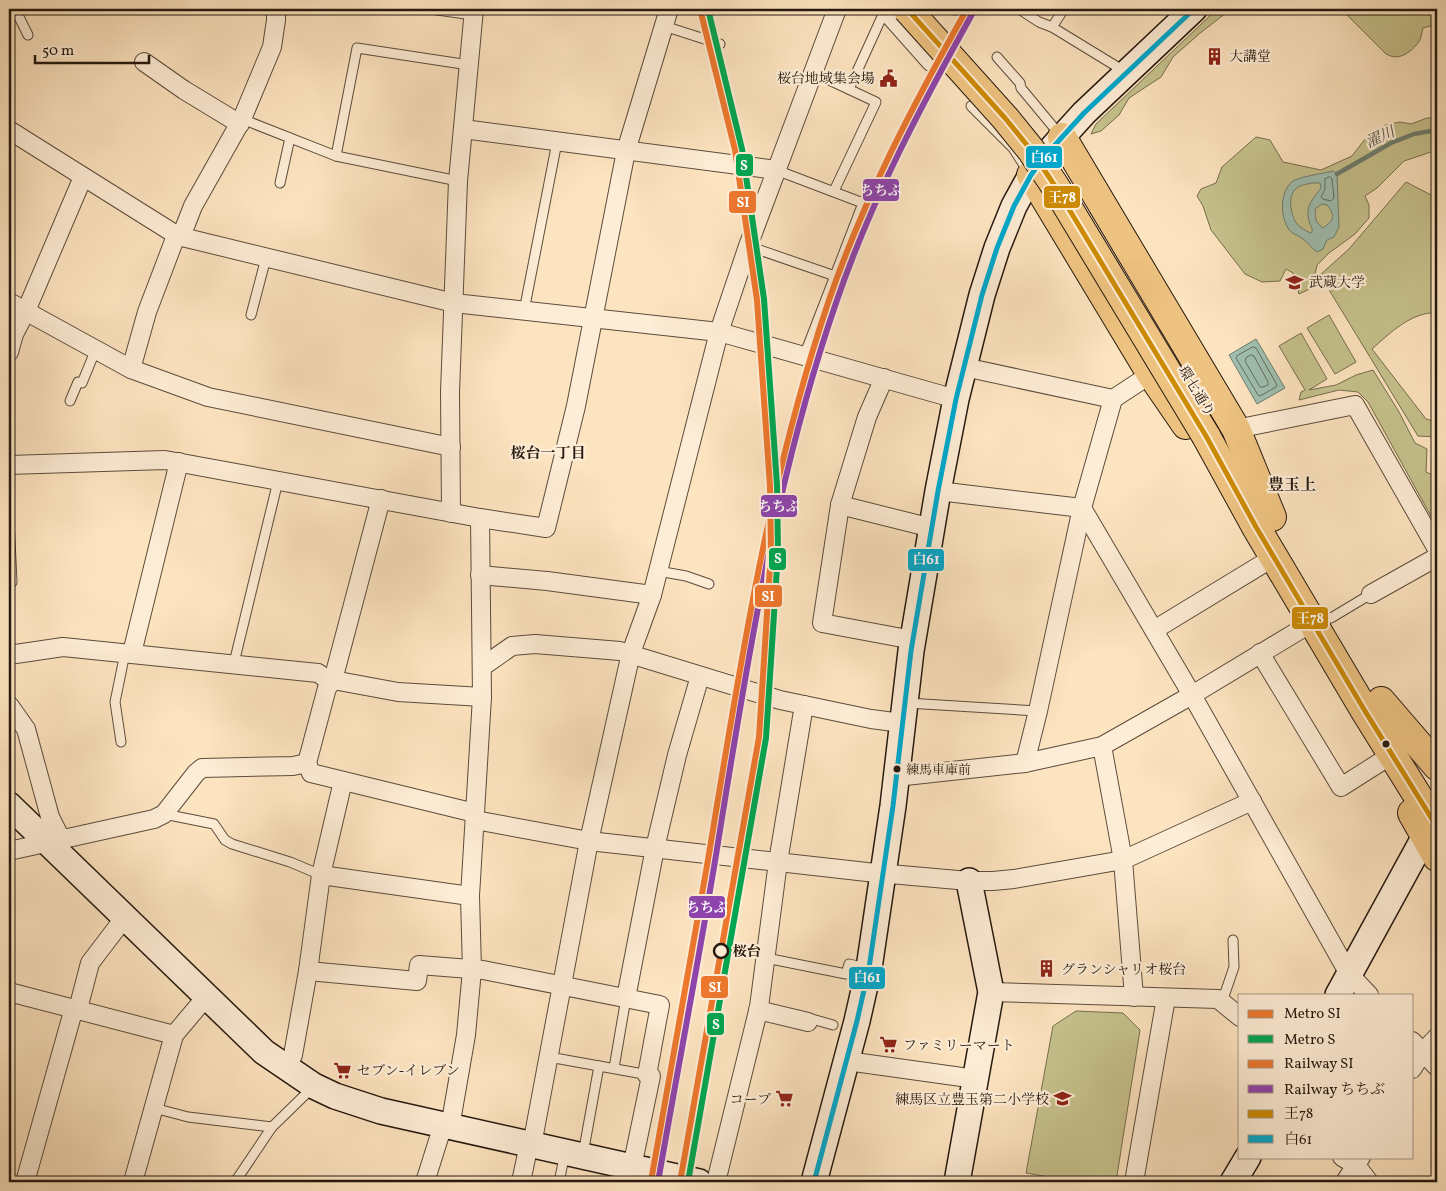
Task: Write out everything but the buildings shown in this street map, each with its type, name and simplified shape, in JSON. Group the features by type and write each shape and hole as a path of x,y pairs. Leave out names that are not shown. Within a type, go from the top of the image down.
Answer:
{"main road":[{"name":"環七通り","path":"892,9 1006,118 1031,150 1220,431"},
{"name":"環七通り","path":"927,9 1016,107 1041,138 1065,173 1220,431 1264,522 1373,706 1437,794"},
{"path":"1062,137 1220,431"},
{"path":"1031,175 1151,374 1264,522"},
{"name":"環七通り","path":"1264,522 1274,557 1322,620"},
{"name":"環七通り","path":"1373,706 1433,840"},
{"path":"1373,706 1382,761 1433,840"},
{"path":"1373,706 1437,766"}],"street":[{"path":"131,369 146,312 174,241 184,229 193,206 241,122 272,47 276,9"},
{"path":"9,465 165,460 451,513 546,528 576,406 626,151 669,9"},
{"path":"521,1182 549,1057 589,841 631,654 652,595 719,332 748,246 837,9"},
{"path":"892,9 931,62"},
{"path":"814,1182 847,1061 869,968 913,640 938,491 956,399 982,295 997,248 1014,206 1031,175 1044,157 1126,72 1194,9"},
{"path":"451,513 450,392 458,181 474,12"},
{"path":"144,62 184,90 241,122"},
{"path":"462,128 776,170"},
{"path":"9,130 178,236 454,303 719,332 956,399"},
{"path":"9,352 14,334 26,311 83,178"},
{"path":"9,302 131,369 208,397 451,447"},
{"path":"964,367 1113,400"},
{"path":"1025,763 1082,508 1113,400 1151,374"},
{"path":"884,378 867,417 840,505 822,622 913,640"},
{"path":"1220,431 1355,405 1437,549"},
{"path":"129,653 179,462"},
{"path":"938,491 1082,508"},
{"path":"381,499 333,680 328,688 307,764 311,772 475,816 589,841 883,874 969,881 1014,879 1123,860 1252,801"},
{"path":"840,505 932,528"},
{"path":"1082,508 1252,801 1344,985 1366,994"},
{"path":"425,1182 446,1126 466,1036 472,970 470,896 482,697 480,518"},
{"path":"1154,630 1274,557"},
{"path":"1370,594 1437,557"},
{"path":"480,575 547,581 652,595"},
{"path":"896,777 1025,763 1102,746 1192,695 1260,652 1322,620"},
{"path":"482,668 512,646 535,644 620,651 780,700 871,719 903,713"},
{"path":"9,655 63,647 318,673 325,678 333,680 398,692 482,697"},
{"path":"1260,652 1341,787 1382,761"},
{"path":"626,998 655,848 677,754 700,676"},
{"path":"9,705 26,729 50,817 54,841"},
{"path":"716,1182 758,1010 778,862 804,705"},
{"path":"1102,746 1123,860 1134,996"},
{"path":"9,850 154,819 164,814 202,768 307,764"},
{"path":"286,1069 293,1055 308,971 321,875 343,781"},
{"path":"9,805 54,841 125,917 264,1052 286,1069 314,1086 335,1096 381,1111 574,1154 643,1174 699,1182"},
{"path":"1344,985 1433,840"},
{"path":"321,875 470,896"},
{"path":"957,1182 991,992 969,881"},
{"path":"25,1182 90,963 125,917"},
{"path":"308,971 417,981 419,965 483,970 660,1006 649,1075 643,1174"},
{"path":"9,992 174,1035"},
{"path":"991,992 1218,999 1238,1015"},
{"path":"133,1182 174,1035 206,997"},
{"path":"1134,1182 1166,998"},
{"path":"758,1010 808,1022"},
{"path":"1417,1046 1437,1037"},
{"path":"1417,1046 1437,1068"},
{"path":"1414,1060 1417,1046"},
{"path":"847,1061 976,1079"},
{"path":"1234,1182 1247,1158"},
{"path":"1345,1182 1353,1160"},
{"path":"1353,1160 1369,1182"}],"lane":[{"path":"15,9 28,35"},
{"path":"430,9 474,12"},
{"path":"849,89 892,9"},
{"path":"1019,9 1126,72"},
{"path":"1052,27 1064,9"},
{"path":"664,26 720,44"},
{"path":"336,156 357,48 468,65"},
{"path":"997,57 1062,137"},
{"path":"812,72 876,102 834,191"},
{"path":"971,106 1013,148 1031,175"},
{"path":"241,122 336,156 458,181"},
{"path":"280,183 290,138"},
{"path":"524,311 557,142"},
{"path":"776,170 863,202 804,356"},
{"path":"748,246 835,276"},
{"path":"251,315 266,258"},
{"path":"70,401 78,382 82,383 96,349"},
{"path":"234,663 278,481"},
{"path":"9,519 12,582 9,583"},
{"path":"658,571 686,576 709,584"},
{"path":"1322,620 1370,594"},
{"path":"121,742 115,702 129,653"},
{"path":"903,713 1038,711"},
{"path":"164,814 214,824 225,840 232,844 290,862 321,875"},
{"path":"1222,1002 1234,966 1233,940"},
{"path":"766,958 846,974 849,964 869,968"},
{"path":"614,1068 626,998"},
{"path":"808,1022 812,1019 833,1025"},
{"path":"549,1057 649,1075"},
{"path":"559,1182 574,1154 599,1066"},
{"path":"235,1182 272,1127 314,1086"},
{"path":"154,1108 188,1117 272,1127"}],"shaded area":[{"path":"1217,9 1245,9 1242,13 1226,13 1199,34 1173,57 1161,77 1129,98 1119,115 1101,131 1091,134 1096,124"},
{"path":"1341,9 1437,9 1437,23 1423,28 1419,42 1403,55 1395,57 1386,54"},
{"path":"1427,118 1437,118 1437,150 1404,161 1377,188 1365,196 1369,205 1369,218 1355,234 1329,253 1317,265 1312,288 1299,294 1293,273 1286,269 1280,281 1262,282 1245,274 1211,230 1203,206 1197,196 1201,189 1216,183 1222,167 1256,137 1270,140 1283,162 1321,170 1352,156 1369,134 1385,125 1400,122 1411,124"},
{"path":"1406,182 1437,198 1437,313 1428,313 1410,320 1393,330 1372,349 1426,419 1437,422 1437,437 1418,436 1320,275 1349,249"},
{"path":"1329,315 1356,362 1335,374 1307,328"},
{"path":"1301,333 1327,379 1309,390 1336,385 1356,375 1373,370 1399,412 1415,443 1427,449 1426,472 1437,477 1437,527 1368,402 1358,392 1339,390 1299,400 1301,392 1305,390 1279,346"},
{"path":"1076,1011 1123,1013 1140,1030 1116,1182 1077,1182 1026,1173 1053,1026"}],"water":[{"path":"1333,171 1337,174 1339,227 1334,237 1327,240 1323,249 1317,252 1289,230 1285,223 1283,198 1288,186 1295,180","holes":["1320,183 1321,188 1313,199 1308,211 1309,223 1312,228 1310,233 1297,224 1291,209 1291,198 1296,189 1302,185","1322,204 1327,205 1333,215 1330,223 1323,228 1316,220 1315,209"]},
{"path":"1256,339 1285,388 1257,404 1229,355"}],"waterway":[{"name":"濯川","path":"1337,174 1391,143 1414,134 1437,130"}],"metro line":[{"name":"SI","path":"680,1182 759,737 771,552 770,486 757,300 735,150 700,9"},
{"name":"S","path":"688,1182 766,738 778,552 777,485 764,299 742,149 708,9"}],"rail line":[{"name":"SI","path":"708,9 742,149 764,299 776,474"},
{"name":"SI","path":"651,1181 744,649 771,509 788,440 828,303 857,227 873,189 909,116 967,9"},
{"name":"ちちぶ","path":"658,1182 751,646 764,577 795,439 836,303 865,227 917,117 975,9"}],"transit line":[{"name":"王78","path":"907,9 1005,118 1031,150 1055,186 1206,436 1256,527 1365,711 1437,827"},
{"name":"白61","path":"814,1182 857,1021 869,968 893,806 911,651 938,491 956,399 982,295 997,248 1014,206 1031,175 1044,157 1084,113 1194,9"}],"place":[{"name":"大講堂","path":"1215,56"},
{"name":"桜台地域集会場","path":"889,78"},
{"name":"武蔵大学","path":"1295,282"},
{"name":"練馬車庫前","path":"897,769"},
{"name":"桜台","path":"721,951"},
{"name":"グランシャリオ桜台","path":"1047,969"},
{"name":"ファミリーマート","path":"889,1045"},
{"name":"セブン-イレブン","path":"343,1070"},
{"name":"コープ","path":"785,1099"},
{"name":"練馬区立豊玉第二小学校","path":"1063,1099"}],"district":[{"name":"桜台一丁目","path":"548,453"},
{"name":"豊玉上","path":"1292,484"}]}
